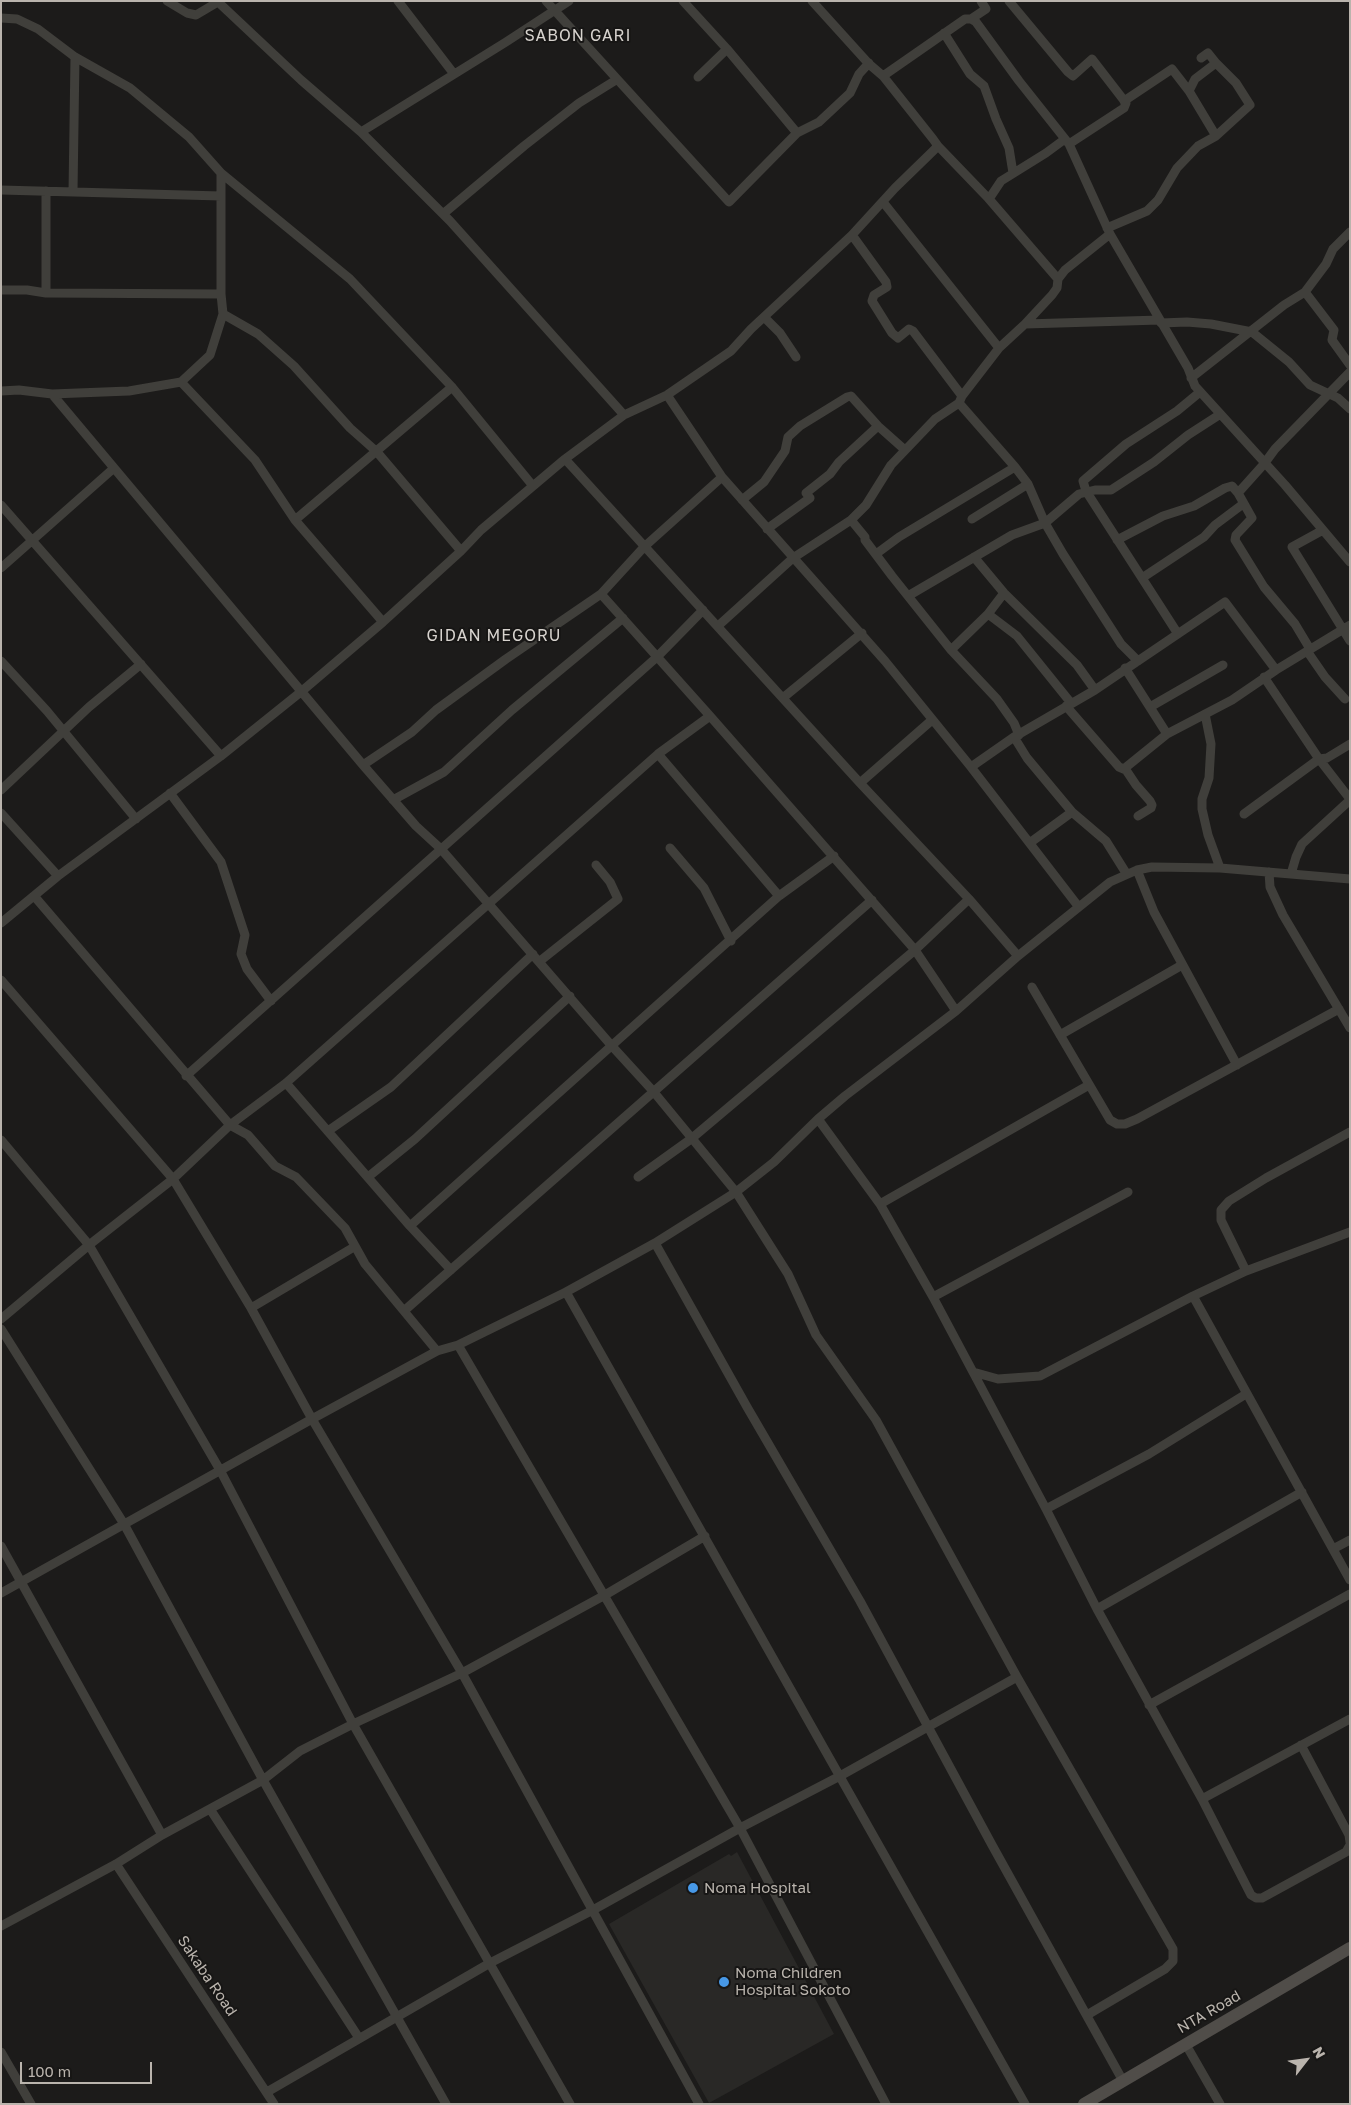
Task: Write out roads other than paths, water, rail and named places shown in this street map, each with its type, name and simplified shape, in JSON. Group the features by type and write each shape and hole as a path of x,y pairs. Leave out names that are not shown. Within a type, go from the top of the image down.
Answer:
{"main road":[{"name":"NTA Road","path":"1084,2104 1350,1948"},
{"name":"NTA Road","path":"1094,2104 1350,1958"}],"street":[{"path":"167,1 187,13 196,15 217,2 301,80 361,132 443,214 624,415"},
{"path":"398,1 454,74"},
{"path":"546,1 729,202 797,133 819,122 841,102 854,89 859,74 869,63"},
{"path":"361,132 569,1"},
{"path":"683,1 727,49 797,133"},
{"path":"812,1 883,76 938,146 989,199 1058,278"},
{"path":"883,76 944,33 986,9 981,1"},
{"path":"989,199 1001,181 1124,108 1126,103 1092,59 1073,76 1068,72 1009,1"},
{"path":"1,18 17,19 38,29 75,57 130,88 188,137 221,173 350,279 452,387 533,486"},
{"path":"971,19 976,22 1018,81 1067,142 1109,231 1200,392 1348,556"},
{"path":"944,33 970,74 984,86 1009,148 1013,173"},
{"path":"698,77 727,49"},
{"path":"718,626 793,558 850,520 866,505 891,465 935,419 961,400 998,348 1025,324 1052,295 1057,288 1058,278 1065,270 1109,231 1147,211 1158,200 1177,168 1198,146 1216,136 1250,105 1236,83 1208,53 1201,58"},
{"path":"73,192 75,57"},
{"path":"1189,91 1194,79 1216,63"},
{"path":"1124,101 1172,69 1189,91 1216,136"},
{"path":"443,214 579,103 616,80"},
{"path":"1,922 35,897 58,876 221,756 302,691 383,622 461,551 481,530 565,459 624,415 667,395 731,352 764,317 852,235 938,146"},
{"path":"1,391 19,390 52,394 129,391 181,382 210,355 223,314 221,294 221,173"},
{"path":"1,190 221,196"},
{"path":"46,191 46,293"},
{"path":"883,202 998,348"},
{"path":"1192,378 1284,305 1305,292 1326,264 1333,249 1350,232"},
{"path":"852,235 886,282 887,288 874,295 872,301 892,333 898,338 909,330 913,331 961,400 1015,466 1028,484 1045,523 1121,644 1138,661"},
{"path":"1,290 28,290 46,293 221,294"},
{"path":"1305,292 1334,330 1332,340 1350,365"},
{"path":"223,314 258,334 294,366 350,428 377,452 461,551"},
{"path":"764,317 780,332 796,357"},
{"path":"1025,324 1187,322 1211,324 1252,332 1289,362 1310,385 1330,393 1350,409"},
{"path":"1238,492 1275,449 1350,372"},
{"path":"181,382 255,460 296,520 383,622"},
{"path":"296,520 452,387"},
{"path":"1178,634 1086,491 1083,481 1126,444 1177,411 1200,392"},
{"path":"52,394 363,766 416,826 441,849 611,1045 654,1090 691,1139 736,1192 788,1274 816,1335 876,1420 1017,1677 1173,1949 1173,1961 1165,1969 1087,2015"},
{"path":"667,395 722,477 862,633 971,766 1031,842 1078,906"},
{"path":"742,500 764,482 785,451 788,437 800,426 826,409 851,396 878,426 905,450"},
{"path":"908,596 1012,535 1045,523 1079,494 1086,491 1111,490 1154,462 1188,435 1219,415"},
{"path":"767,529 810,498 806,493 830,474 839,462 878,426"},
{"path":"565,459 784,697 860,783 969,899 1018,956"},
{"path":"876,554 899,537 1015,466"},
{"path":"1,568 114,468"},
{"path":"363,766 412,732 436,710 506,659 601,594 644,547 722,477"},
{"path":"972,519 1028,484"},
{"path":"1117,540 1163,516 1194,506 1224,488 1232,486 1238,492 1252,518 1236,535 1235,540 1264,588 1295,624 1308,650 1325,676 1345,700"},
{"path":"1142,578 1204,536 1215,525 1243,504"},
{"path":"1,505 221,756"},
{"path":"850,520 951,650 997,699 1014,723 1016,736 1027,758 1072,812 1102,836 1126,874"},
{"path":"1323,530 1292,547 1346,628 1350,641"},
{"path":"974,557 1004,593 1067,655 1095,690"},
{"path":"951,650 988,614 1004,593"},
{"path":"601,594 872,900 914,950 956,1011"},
{"path":"971,766 1068,704 1095,690 1125,668 1226,602 1276,670"},
{"path":"186,1076 657,657 702,610"},
{"path":"988,614 1017,636 1068,704 1119,767 1125,768 1152,804 1150,808 1138,816"},
{"path":"393,800 444,772 512,710 623,618"},
{"path":"1125,768 1167,734 1232,700 1264,677 1346,628"},
{"path":"784,697 862,633"},
{"path":"1,661 63,730 136,819"},
{"path":"1,790 63,730 140,664"},
{"path":"1150,707 1223,665"},
{"path":"1125,668 1167,734"},
{"path":"1264,677 1319,759 1350,800 1302,844 1291,874"},
{"path":"1205,714 1211,744 1209,778 1202,799 1202,809 1208,835 1220,868"},
{"path":"1,1319 89,1245 173,1179 230,1125 286,1083 658,754 710,716"},
{"path":"860,783 932,720"},
{"path":"1244,814 1319,759 1327,758 1350,744"},
{"path":"658,754 779,896"},
{"path":"170,793 221,862 245,935 241,954 247,969 271,1000"},
{"path":"1031,842 1072,812"},
{"path":"1,813 58,876"},
{"path":"670,848 704,888 731,940"},
{"path":"410,1226 779,896 834,856"},
{"path":"540,961 618,899 610,882 596,865"},
{"path":"1,1593 437,1351 458,1345 566,1292 655,1243 736,1192 774,1162 818,1119 956,1011 1018,956 1110,882 1137,870 1152,867 1220,868 1350,879"},
{"path":"1137,870 1154,912 1237,1065"},
{"path":"1269,872 1270,887 1284,915 1350,1028"},
{"path":"35,897 186,1076 230,1125 248,1135 275,1166 296,1177 345,1228 364,1264 405,1310 437,1351"},
{"path":"638,1178 691,1139 914,950 969,899"},
{"path":"405,1310 872,900"},
{"path":"328,1131 391,1087 533,954"},
{"path":"1060,1035 1182,965"},
{"path":"1,980 173,1179 251,1308 312,1419 462,1673 699,2104"},
{"path":"1032,987 1088,1085 1110,1120 1116,1124 1125,1124 1137,1119 1339,1009"},
{"path":"368,1178 415,1139 570,996"},
{"path":"286,1083 410,1226 451,1270"},
{"path":"880,1204 1088,1085"},
{"path":"818,1119 880,1204 933,1297 1097,1609 1202,1799 1251,1896 1256,1898 1262,1898 1346,1852 1350,1844 1348,1835 1301,1746"},
{"path":"1246,1271 1221,1220 1221,1210 1229,1201 1266,1178 1350,1132"},
{"path":"1,1140 89,1245 220,1470 353,1724 570,2104"},
{"path":"933,1297 1128,1192"},
{"path":"973,1372 998,1380 1040,1376 1193,1296 1246,1271 1350,1232"},
{"path":"655,1243 747,1407 814,1520 1122,2081"},
{"path":"251,1308 354,1247"},
{"path":"566,1292 1025,2104"},
{"path":"1193,1296 1350,1580"},
{"path":"1,1329 124,1524 262,1780 398,2016 446,2104"},
{"path":"458,1345 740,1828 886,2104"},
{"path":"1046,1509 1149,1454 1246,1394"},
{"path":"1097,1609 1302,1492"},
{"path":"1,1926 116,1864 162,1835 262,1780 300,1751 462,1673 605,1595 705,1536"},
{"path":"1333,1549 1350,1540"},
{"path":"1,1546 162,1835"},
{"path":"1149,1705 1350,1594"},
{"path":"267,2092 490,1963 593,1910 740,1828 840,1776 1017,1677"},
{"path":"1202,1799 1350,1719"},
{"path":"210,1809 359,2038"},
{"name":"Sakaba Road","path":"116,1864 274,2104"},
{"path":"1189,2050 1220,2104"},
{"path":"1,2052 31,2104"}],"place":[{"name":"Noma Hospital","path":"693,1888"},
{"name":"Noma Children Hospital Sokoto","path":"724,1982"}],"district":[{"name":"SABON GARI","path":"578,36"},
{"name":"GIDAN MEGORU","path":"494,636"}]}
